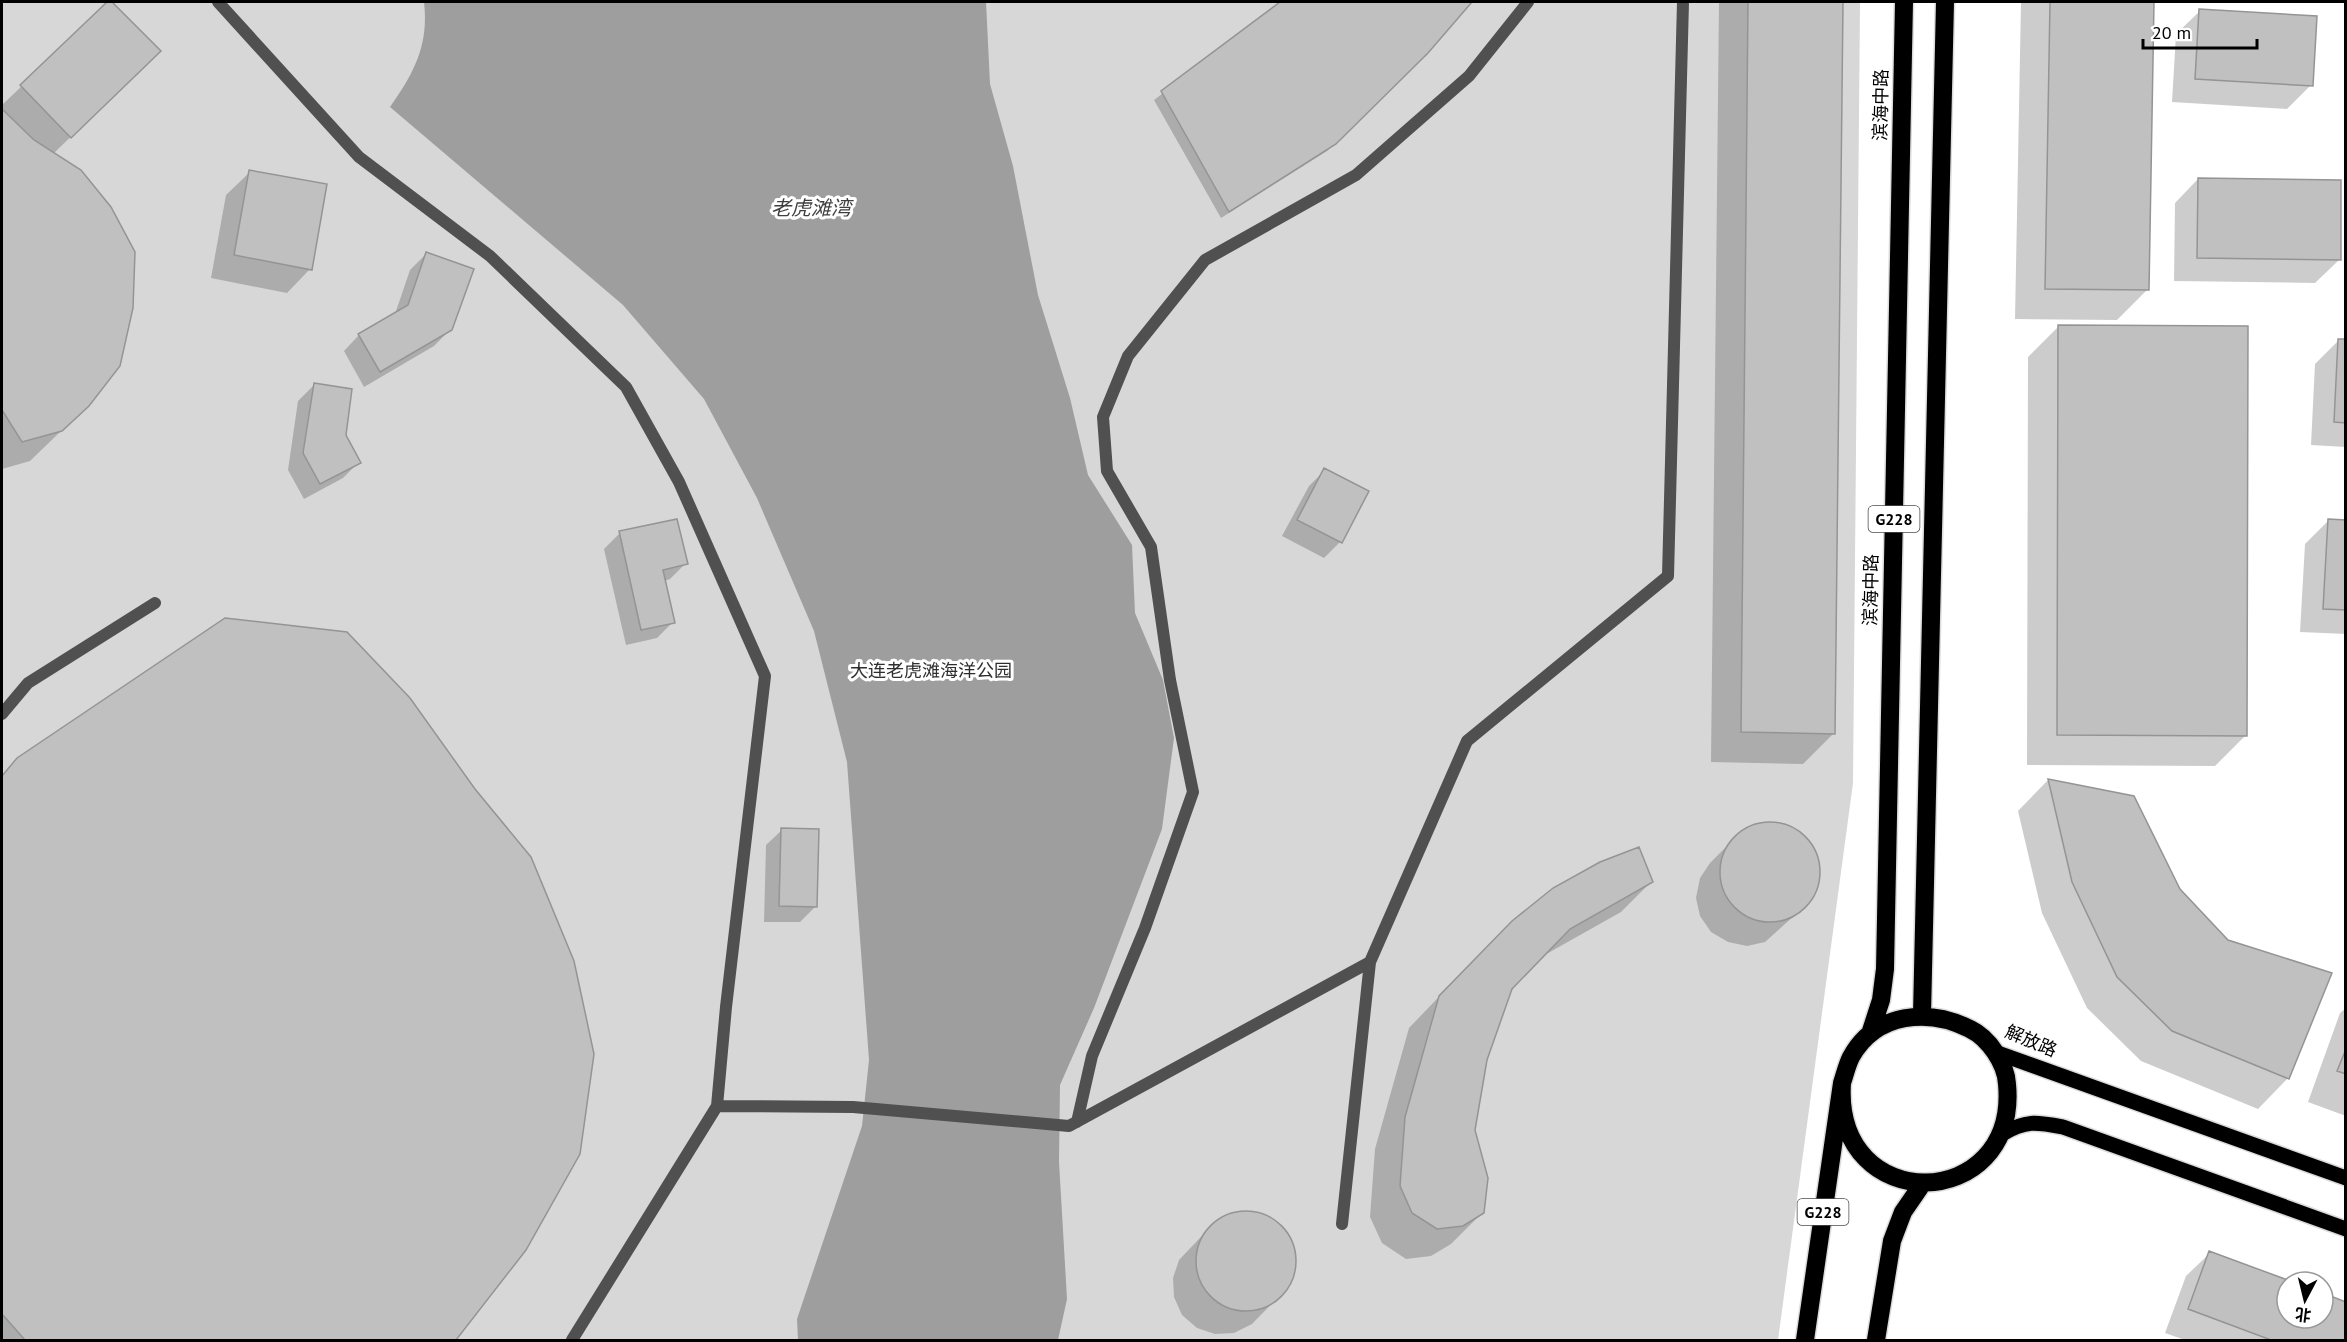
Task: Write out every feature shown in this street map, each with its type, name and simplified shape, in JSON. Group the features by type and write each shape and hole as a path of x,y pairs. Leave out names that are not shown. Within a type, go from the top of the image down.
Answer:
{"highway":[{"name":"滨海中路","path":"1870,1034 1881,1000 1885,969 1904,2"},
{"name":"G228","path":"1922,1015 1945,2"},
{"name":"解放路","path":"1805,1341 1842,1083 1851,1056 1870,1034 1894,1020 1922,1015 1950,1019 1976,1031 1995,1052"},
{"name":"G228","path":"1842,1083 1842,1115 1846,1131 1859,1152 1877,1169 1892,1176 1923,1183 1947,1180 1970,1170 1988,1154 2002,1134 2009,1106 2007,1078 1995,1052"},
{"path":"1876,1341 1892,1241 1903,1212 1923,1183"}],"main road":[{"name":"解放路","path":"1995,1052 2346,1178"},
{"path":"2002,1134 2021,1123 2040,1122 2063,1127 2346,1229"}],"street":[{"path":"218,2 359,157 490,256 626,387 679,482 765,676 726,1007 717,1106 572,1341"},
{"path":"1073,1124 1092,1056 1145,928 1193,792 1170,680 1150,548 1107,471 1103,417 1128,356 1205,260 1356,175 1469,76 1528,2"},
{"path":"1342,1224 1370,962 1467,741 1668,576 1683,2"},
{"path":"2,714 28,683 155,603"},
{"path":"717,1106 853,1107 1073,1124 1370,962"}],"green space":[{"name":"大连老虎滩海洋公园","path":"2,2 1860,2 1853,783 1778,1340 2,1340"}],"water":[{"name":"老虎滩湾","path":"424,2 986,2 990,84 1013,166 1038,295 1070,398 1088,475 1132,545 1135,613 1163,680 1174,738 1162,829 1094,1008 1060,1085 1059,1162 1067,1299 1058,1340 798,1340 797,1319 862,1126 869,1060 847,762 814,631 757,498 704,399 623,305 390,107 418,58 424,32"}],"building":[{"path":"107,2 112,2 161,51 71,138 20,85"},
{"path":"1280,2 1472,2 1428,53 1336,144 1229,212 1161,91"},
{"path":"1748,2 1843,2 1835,734 1741,732"},
{"path":"2050,2 2154,2 2149,290 2045,289"},
{"path":"2199,9 2317,16 2313,86 2195,79"},
{"path":"2,109 34,140 81,170 111,207 135,252 133,308 120,366 89,406 62,431 22,442 2,410"},
{"path":"249,170 327,184 312,270 234,255"},
{"path":"2198,178 2341,180 2341,260 2197,258"},
{"path":"426,252 474,269 452,330 380,372 358,334 408,305"},
{"path":"2058,325 2248,326 2247,736 2057,735"},
{"path":"2338,339 2346,339 2346,423 2334,422"},
{"path":"314,383 352,389 346,435 361,463 320,484 303,453"},
{"path":"1324,468 1369,491 1342,543 1297,520"},
{"path":"677,519 688,564 663,570 675,623 641,630 619,531"},
{"path":"2328,519 2346,520 2346,610 2323,609"},
{"path":"225,618 347,632 410,698 475,789 531,857 574,961 594,1054 580,1154 526,1250 456,1340 25,1340 2,1314 2,776 17,758"},
{"path":"2048,779 2134,796 2180,889 2228,940 2332,973 2289,1079 2172,1031 2117,977 2072,882"},
{"path":"1770,822 1798,830 1812,844 1820,872 1812,900 1798,914 1770,922 1742,914 1728,900 1720,872 1728,844 1742,830"},
{"path":"781,828 819,829 817,907 779,906"},
{"path":"1639,847 1653,882 1570,929 1512,989 1487,1060 1475,1130 1488,1178 1484,1213 1463,1226 1437,1229 1412,1213 1400,1186 1405,1117 1439,996 1512,921 1553,888 1600,862"},
{"path":"2346,1049 2346,1074 2337,1071"},
{"path":"1246,1211 1265,1215 1282,1225 1292,1242 1296,1261 1292,1280 1282,1297 1265,1307 1246,1311 1227,1307 1210,1297 1200,1280 1196,1261 1200,1242 1210,1225 1227,1215"},
{"path":"2209,1251 2275,1275 2275,1330 2335,1330 2335,1298 2346,1302 2346,1340 2271,1340 2188,1309"}]}
